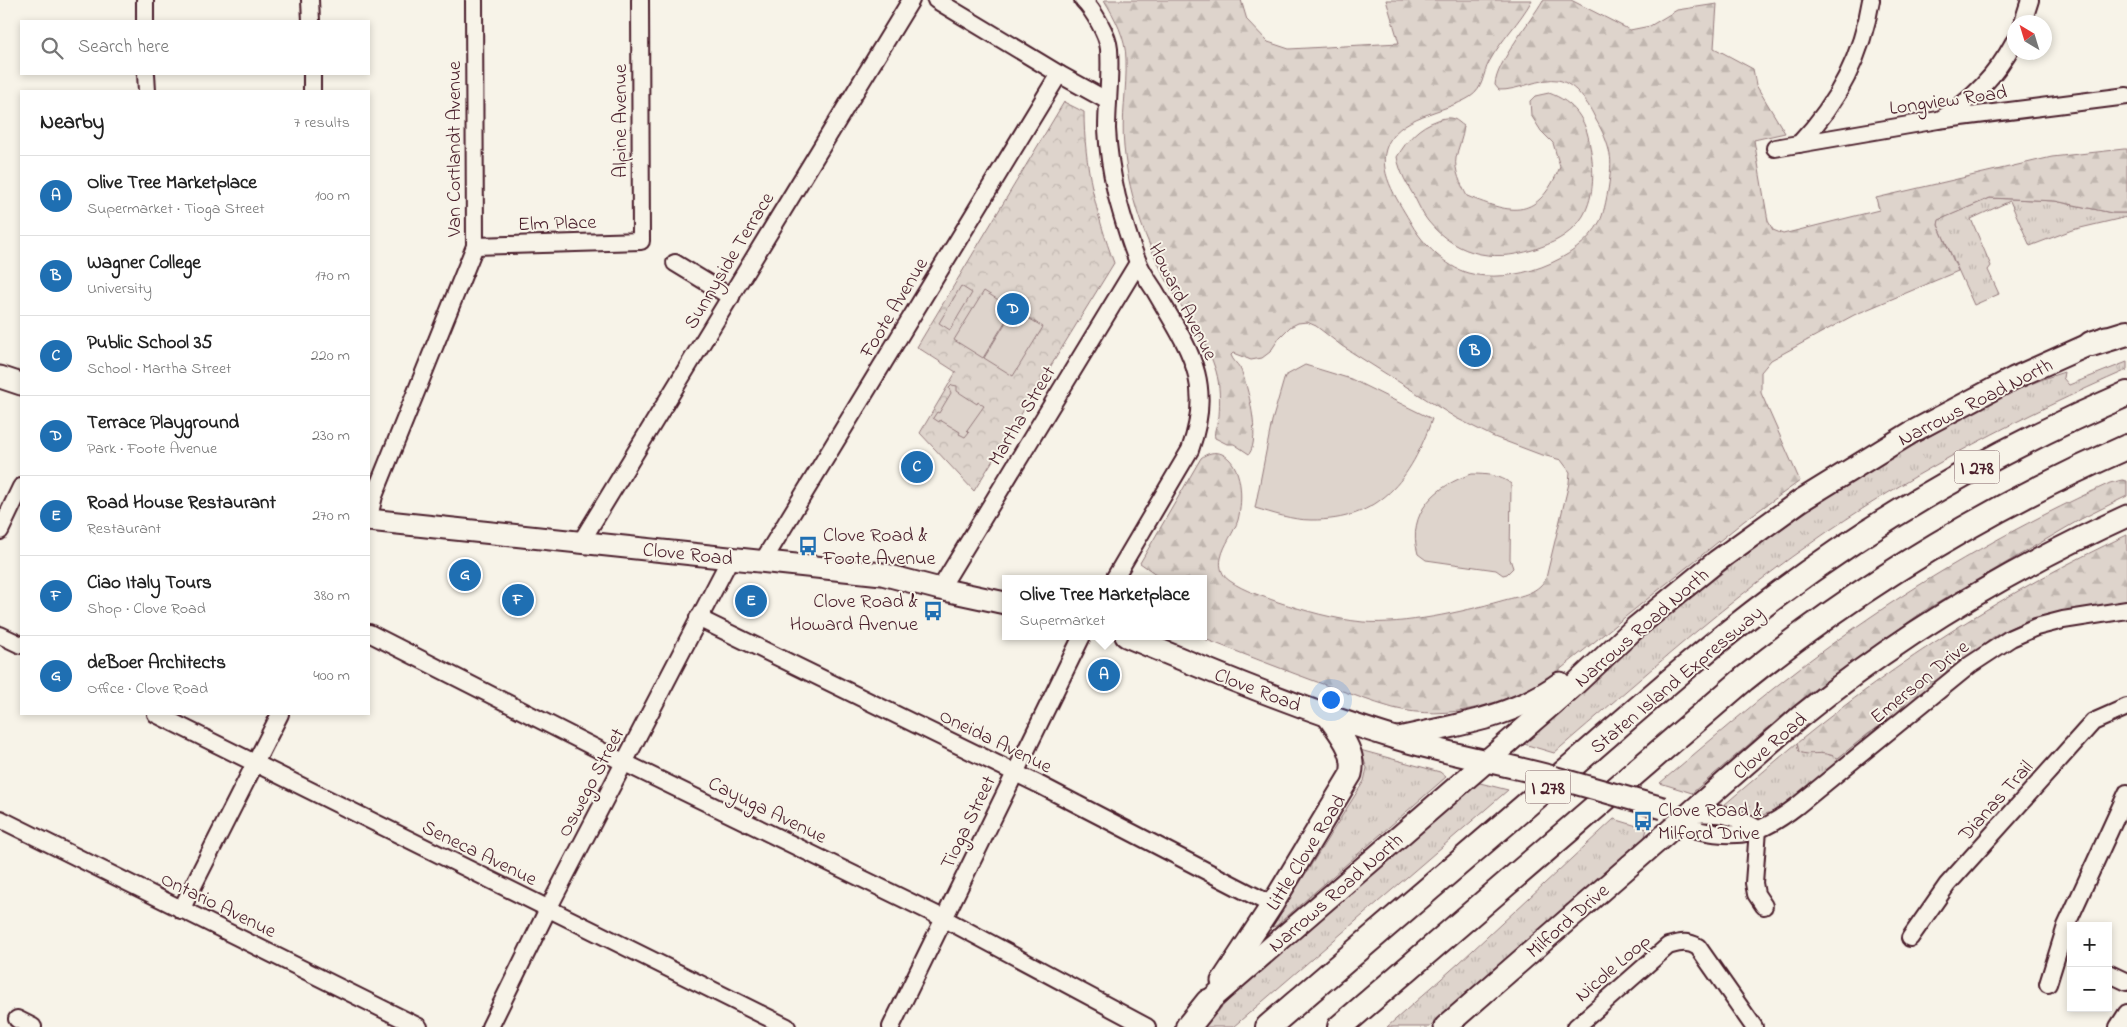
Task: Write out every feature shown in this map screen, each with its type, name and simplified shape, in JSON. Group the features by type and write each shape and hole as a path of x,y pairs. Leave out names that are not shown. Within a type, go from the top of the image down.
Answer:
{"highway":[{"path":"2091,344 2127,333"},
{"name":"Staten Island Expressway","path":"1268,1027 1708,650 1793,583 1856,539 1947,483 2017,445 2127,394"},
{"name":"I 278","path":"1340,1027 1737,685 1809,629 1892,572 1968,526 2060,478 2127,447"},
{"path":"1188,1027 1208,1002"}],"main road":[{"name":"Narrows Road North","path":"1208,1002 1571,688 1635,628 1717,561 1793,505 1851,468 1958,406 2027,372 2127,328"},
{"path":"0,376 20,384"},
{"name":"Clove Road","path":"1136,640 1327,715 1396,738 1508,765 1689,814 1808,710 1876,659 1941,616 2010,575 2127,516"},
{"name":"Clove Road","path":"370,518 882,574 1002,602"},
{"path":"1396,738 1487,718 1524,705 1555,687 1635,628"},
{"name":"Little Clove Road","path":"1208,1002 1272,905 1351,774 1353,759 1327,715"},
{"name":"Milford Drive","path":"1445,1027 1689,814"}],"street":[{"path":"144,0 145,20"},
{"path":"310,0 311,20"},
{"name":"Van Cortlandt Avenue","path":"370,514 374,496 475,246 474,0"},
{"name":"Alpine Avenue","path":"640,0 641,241"},
{"name":"Sunnyside Terrace","path":"581,542 911,0"},
{"path":"936,0 1059,74 1108,101"},
{"name":"Howard Avenue","path":"1083,0 1099,22 1110,48 1107,130 1117,197 1138,263 1192,358 1201,395 1200,413 1190,450 1116,575"},
{"path":"1799,144 1831,106 1847,79 1861,46 1871,0"},
{"path":"2025,15 2030,0"},
{"path":"1938,120 1971,98 1990,79 2007,55"},
{"name":"Foote Avenue","path":"763,561 1059,74"},
{"path":"146,75 147,90"},
{"path":"312,75 312,90"},
{"name":"Longview Road","path":"1775,148 1938,120 2127,96"},
{"name":"Elm Place","path":"475,246 641,241"},
{"path":"675,263 731,296"},
{"name":"Martha Street","path":"940,589 1138,263"},
{"path":"0,531 20,488"},
{"name":"Oswego Street","path":"490,1027 548,909 730,557"},
{"name":"Emerson Drive","path":"1689,814 1697,830 1717,835 1740,836 1772,824 1790,812 1970,665 2011,638 2036,627 2063,620 2127,610"},
{"name":"Oneida Avenue","path":"698,618 1015,773 1272,905"},
{"name":"Cayuga Avenue","path":"370,634 625,762 943,918 1147,1027"},
{"path":"0,635 20,645"},
{"name":"Tioga Street","path":"891,1027 1080,640"},
{"name":"Dianas Trail","path":"1910,938 1947,885 2093,722 2127,707"},
{"name":"Seneca Avenue","path":"158,715 787,1027"},
{"path":"181,910 279,715"},
{"path":"2048,984 2065,952 2066,926 2127,793"},
{"path":"1689,814 1716,812 1744,821 1758,829 1754,883 1756,894 1764,906"},
{"name":"Ontario Avenue","path":"0,819 419,1027"},
{"name":"Nicole Loop","path":"1576,1027 1668,946 1681,942 1691,942 1698,946 1754,1027"},
{"path":"2112,975 2127,982"},
{"name":"Little Clove Road","path":"1179,1027 1208,1002"},
{"path":"2118,1027 2127,1013"},
{"path":"17,1019 33,1027"}],"green space":[{"path":"1104,0 1241,0 1247,20 1268,42 1289,49 1399,43 1386,0 1532,0 1494,54 1478,90 1460,102 1410,122 1391,138 1386,149 1384,159 1388,179 1396,198 1417,232 1436,254 1452,266 1468,273 1485,276 1503,276 1523,273 1560,259 1590,235 1600,221 1605,207 1611,169 1609,150 1590,108 1576,90 1565,82 1558,80 1544,80 1506,90 1499,90 1495,85 1501,65 1507,54 1543,0 1571,0 1630,30 1650,26 1677,10 1717,4 1714,48 1753,69 1756,85 1785,133 1754,140 1768,221 1773,230 1783,234 1879,210 1876,198 2052,157 2124,149 2127,149 2127,213 2112,213 2055,201 1990,198 1939,220 1938,225 1958,271 1854,315 1771,360 1761,372 1761,393 1800,481 1744,521 1552,676 1515,695 1476,708 1435,713 1393,708 1312,680 1207,640 1207,575 1157,575 1140,563 1201,458 1211,453 1222,454 1234,466 1240,483 1241,503 1238,520 1224,548 1220,561 1225,577 1235,585 1288,605 1330,617 1363,622 1396,622 1451,613 1520,596 1538,588 1546,578 1570,472 1561,460 1494,437 1456,418 1342,346 1316,326 1307,322 1298,323 1290,327 1280,337 1270,352 1262,358 1251,360 1233,353 1231,355 1240,368 1250,399 1254,437 1249,454 1234,444 1227,444 1215,438 1220,405 1219,387 1213,361 1204,342 1157,262 1142,225 1130,187 1123,136 1126,52 1119,28"},
{"path":"1549,93 1572,107 1582,120 1588,136 1592,164 1592,191 1583,216 1575,227 1559,239 1525,252 1495,256 1466,250 1452,243 1428,221 1404,178 1397,157 1414,134 1425,126 1442,119 1454,119 1464,126 1457,154 1456,167 1458,177 1467,196 1498,207 1511,209 1533,204 1542,197 1560,167 1553,143 1541,131 1531,115 1530,101 1535,96"},
{"path":"1064,102 1084,112 1086,151 1092,189 1114,263 974,491 920,433 956,372 917,347"},
{"path":"1990,198 2055,201 2112,213 2127,213 2127,217 2072,230 2030,246 2010,201 1971,219 1991,266 1988,270 1999,294 1974,305 1938,225 1938,220"},
{"path":"961,286 972,293 950,330 939,323"},
{"path":"984,291 1013,309 983,358 954,340"},
{"path":"1014,309 1043,327 1013,376 984,358"},
{"path":"2127,362 2127,370 1973,444 1899,486 1827,532 1721,611 1554,753 1524,744 1525,740 1688,600 1792,521 1848,484 1951,424 2030,384 2064,372 2063,378 2069,385"},
{"path":"1305,365 1351,379 1432,419 1424,441 1403,478 1390,492 1374,504 1356,513 1335,518 1304,520 1255,508 1272,421 1285,376"},
{"path":"952,385 957,386 957,391 977,404 978,402 984,406 967,430 969,432 965,437 940,420 939,422 933,418 937,412 939,413 951,393 949,388"},
{"path":"1472,474 1498,477 1511,484 1510,559 1513,568 1507,574 1503,575 1496,570 1426,560 1418,554 1415,539 1416,526 1420,514 1427,503 1447,485"},
{"path":"2122,480 2127,481 2127,496 2081,519 1924,611 1808,694 1692,793 1660,783 1781,683 1830,645 1886,606 1980,549 2044,515 2110,483"},
{"path":"2127,535 2127,603 2057,613 2024,622 2008,629 1992,638 1907,708 1868,734 1838,758 1821,753 1807,754 1799,752 1797,743 1914,656 1997,603 2039,579"},
{"path":"2013,561 1774,725 1695,795 1692,793 1771,724 1846,665 1924,611 1963,587"},
{"path":"1907,708 1803,793 1778,810 1759,816 1725,809 1724,805 1797,743 1799,751 1822,752 1838,758 1868,734"},
{"path":"1360,750 1440,772 1446,777 1276,926 1272,927 1364,781 1367,768"},
{"path":"1476,782 1508,790 1233,1027 1203,1027 1248,980"},
{"path":"1614,819 1647,829 1644,840 1430,1027 1387,1027 1459,963"}],"place":[{"name":"Terrace Playground","path":"1013,309"},
{"name":"Wagner College","path":"1475,351"},
{"name":"Public School 35","path":"917,467"},
{"name":"Clove Road & Foote Avenue","path":"808,546"},
{"name":"deBoer Architects","path":"465,575"},
{"name":"Ciao Italy Tours","path":"518,600"},
{"name":"Road House Restaurant","path":"751,601"},
{"name":"Clove Road & Howard Avenue","path":"933,611"},
{"name":"Olive Tree Marketplace","path":"1104,675"},
{"name":"Clove Road & Milford Drive","path":"1643,821"}]}
